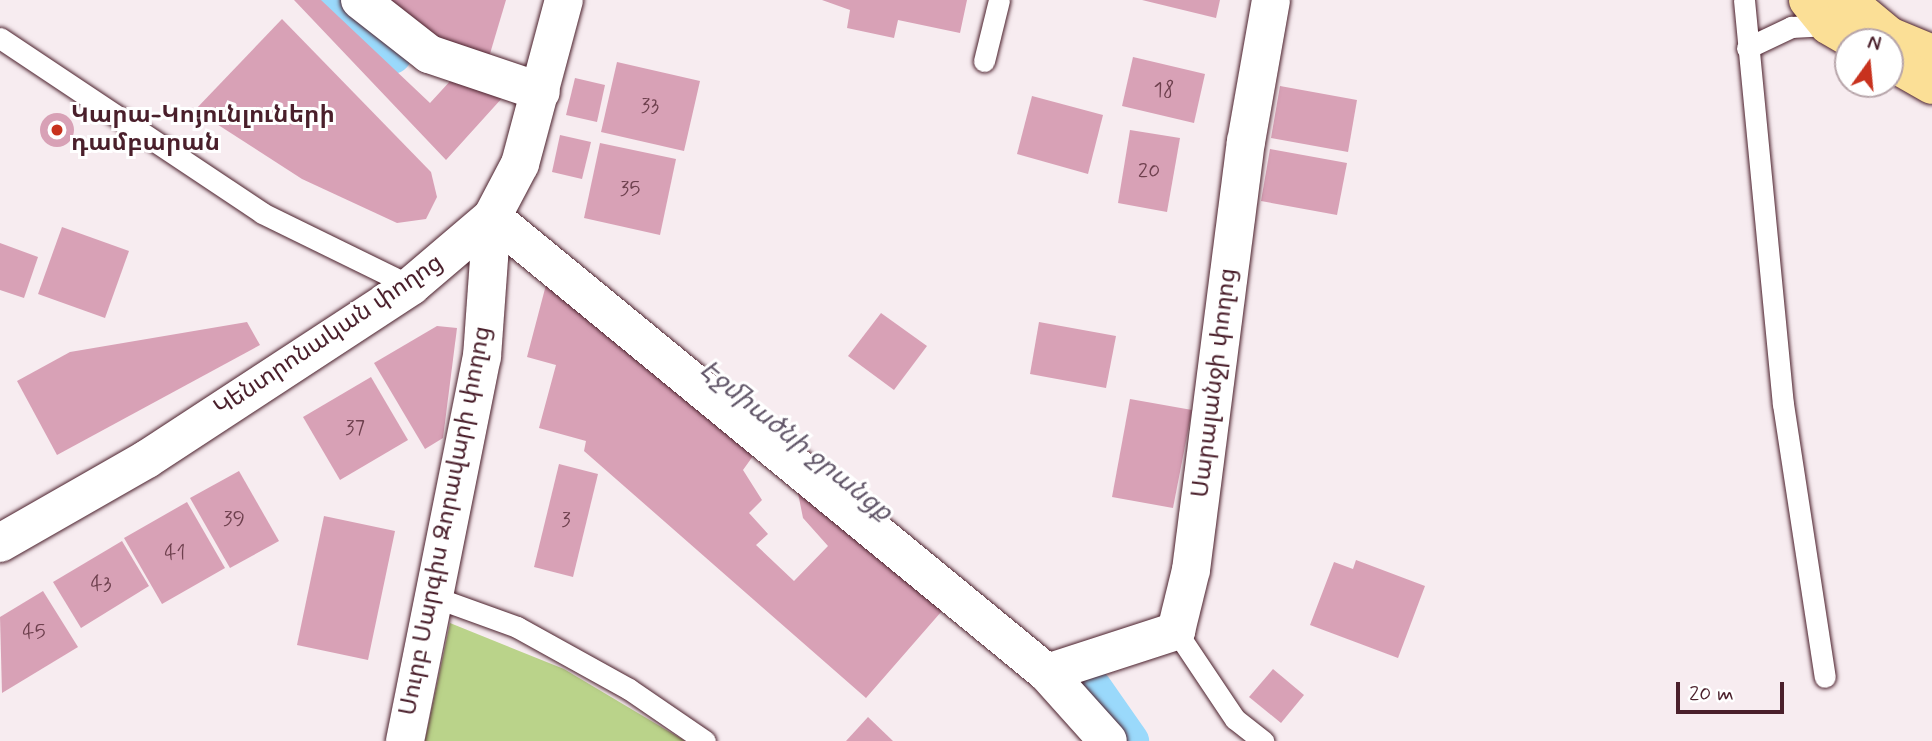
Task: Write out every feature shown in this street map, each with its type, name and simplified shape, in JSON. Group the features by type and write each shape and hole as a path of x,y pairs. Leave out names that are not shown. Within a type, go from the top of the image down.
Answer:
{"highway":[{"path":"1835,17 1932,54"},
{"path":"1904,69 1932,85"}],"street":[{"path":"360,0 429,54 541,92"},
{"name":"Կենտրոնական փողոց","path":"0,543 147,459 411,286 492,218 520,164 564,0"},
{"name":"Սարալանջի փողոց","path":"1176,631 1191,570 1246,142 1271,0"},
{"path":"492,218 1047,673 1108,741"},
{"name":"Սուրբ Սարգիս Զորավարի փողոց","path":"405,741 437,598 482,357 492,218"},
{"path":"1047,673 1176,631"}],"lane":[{"path":"984,61 999,0"},
{"path":"1744,0 1783,404 1825,677"},
{"path":"1747,48 1790,27 1835,17"},
{"path":"0,38 262,213 411,286"},
{"path":"437,598 517,627 629,689 705,741"},
{"path":"1176,631 1236,719 1263,741"}],"green space":[{"path":"450,623 564,669 685,741 425,741"}],"building":[{"path":"294,0 321,0 430,103 452,79 503,97 446,160"},
{"path":"377,0 506,0 489,57 413,31"},
{"path":"822,0 967,0 960,33 898,20 894,38 847,28 850,10"},
{"path":"1142,0 1220,0 1216,18"},
{"path":"282,19 431,172 437,197 426,219 397,223 302,179 195,110"},
{"path":"1133,57 1205,74 1194,123 1122,106"},
{"path":"617,62 700,81 684,151 601,132"},
{"path":"575,78 605,85 597,122 566,115"},
{"path":"1280,86 1357,100 1348,152 1271,138"},
{"path":"1032,96 1103,115 1088,174 1017,154"},
{"path":"57,113 69,118 74,130 69,142 57,147 45,142 40,130 45,118"},
{"path":"1130,130 1180,138 1167,212 1118,203"},
{"path":"560,135 591,142 582,179 552,172"},
{"path":"600,143 676,159 660,235 584,218"},
{"path":"1270,149 1347,163 1337,215 1261,201"},
{"path":"62,227 129,251 105,318 38,294"},
{"path":"0,243 38,257 24,298 0,290"},
{"path":"547,281 753,456 743,470 762,500 749,513 768,534 756,545 794,581 828,546 803,518 797,488 948,604 866,698 584,451 586,441 539,428 556,365 527,357"},
{"path":"881,313 927,346 894,390 848,356"},
{"path":"247,322 260,345 57,455 17,381 70,352"},
{"path":"1039,322 1116,336 1106,388 1030,374"},
{"path":"437,326 457,328 443,438 425,449 374,363"},
{"path":"371,377 408,440 340,480 303,417"},
{"path":"1130,399 1192,410 1173,508 1112,497"},
{"path":"559,464 598,474 573,577 534,567"},
{"path":"239,471 279,541 230,568 190,498"},
{"path":"187,502 225,568 162,604 124,538"},
{"path":"324,516 395,531 368,660 297,645"},
{"path":"122,541 149,586 81,628 53,582"},
{"path":"1356,560 1425,586 1398,658 1310,625 1334,562 1353,569"},
{"path":"43,591 78,647 2,693 0,617"},
{"path":"1273,669 1304,695 1281,723 1249,697"},
{"path":"868,717 893,741 846,741"}],"waterway":[{"name":"Էջմիածնի ջրանցք","path":"333,0 393,55"},
{"name":"Էջմիածնի ջրանցք","path":"1093,688 1130,741"}],"place":[{"name":"Կարա-Կոյունլուների դամբարան","path":"57,130"}]}
